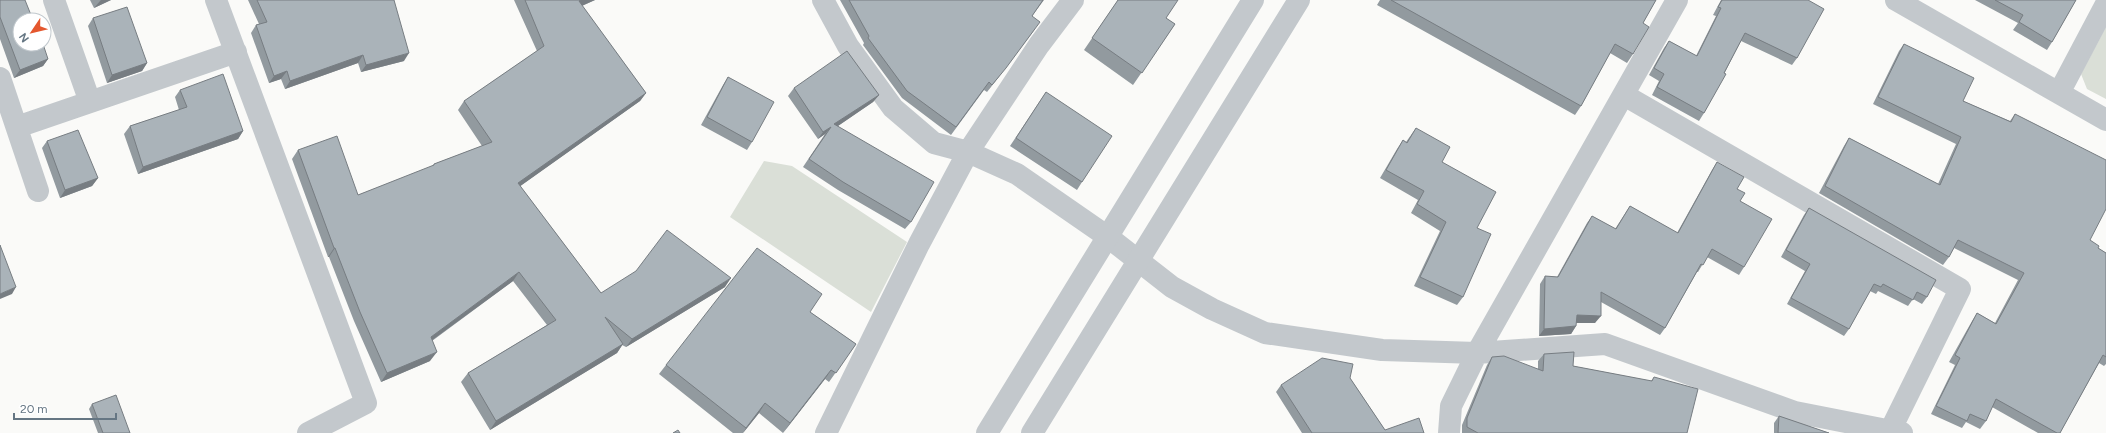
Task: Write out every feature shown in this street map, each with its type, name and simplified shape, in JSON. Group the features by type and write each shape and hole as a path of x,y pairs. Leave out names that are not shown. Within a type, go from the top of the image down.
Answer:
{"street":[{"path":"54,0 90,102"},
{"path":"216,0 366,402 308,433"},
{"path":"823,0 848,46 893,108 934,143 968,152 1017,174 1108,237 1172,287 1212,310 1265,333 1382,350 1477,353 1605,344 1795,412 1896,432 1960,289 1624,95"},
{"path":"826,433 920,244 968,152 1039,45 1073,0"},
{"path":"987,433 1253,0"},
{"path":"1032,433 1299,0"},
{"path":"1449,433 1451,406 1477,353 1677,0"},
{"path":"1896,0 2106,120"},
{"path":"2058,93 2106,4"},
{"path":"17,128 236,52"},
{"path":"0,78 38,191"}],"shaded area":[{"path":"2106,27 2106,99 2087,89 2081,74"},
{"path":"764,161 792,166 907,242 871,312 730,217"}],"building":[{"path":"0,0 25,0 30,12 12,12 12,49 0,17"},
{"path":"257,0 394,0 409,53 366,65 363,55 290,81 287,71 274,76 256,25 267,22"},
{"path":"525,0 581,0 579,1 646,93 518,183 601,293 636,271 667,230 731,278 632,339 605,317 623,344 496,421 468,373 556,320 519,272 431,337 437,352 387,373 334,248 298,150 337,136 358,195 492,142 464,101 544,46"},
{"path":"849,0 1043,0 1032,16 1040,22 992,85 989,82 956,127 907,91 868,38 869,36"},
{"path":"1118,0 1178,0 1166,18 1175,24 1142,73 1092,38"},
{"path":"1391,0 1656,0 1643,23 1649,27 1633,54 1615,44 1581,106"},
{"path":"1722,0 1808,0 1824,9 1797,58 1745,33 1724,73 1726,74 1704,113 1657,87 1664,74 1654,68 1669,41 1697,56 1721,8 1718,7"},
{"path":"1995,0 2076,0 2052,42 2019,22 2023,15"},
{"path":"127,7 147,63 112,75 93,18"},
{"path":"1904,44 1974,78 1963,101 2011,122 2015,114 2106,160 2106,209 2090,240 2106,253 2106,357 2103,355 2060,433 2057,433 1996,399 1986,421 1970,414 1967,421 1936,406 1960,358 1955,355 1977,313 1996,324 2024,273 1958,240 1949,257 1825,186 1849,138 1940,185 1961,137 1878,97"},
{"path":"847,51 879,95 834,124 934,182 911,222 843,182 809,159 831,127 823,132 794,88"},
{"path":"13,52 46,52 48,59 20,70"},
{"path":"223,74 243,131 143,167 130,126 187,107 180,90"},
{"path":"728,77 774,102 752,142 707,117"},
{"path":"1046,92 1112,136 1082,182 1016,138"},
{"path":"1416,128 1450,147 1442,162 1496,192 1477,228 1491,234 1463,297 1420,277 1446,222 1417,204 1424,191 1386,170 1403,140 1407,143"},
{"path":"78,130 98,178 65,190 47,141"},
{"path":"1717,162 1744,177 1737,189 1745,193 1740,201 1772,219 1744,267 1712,249 1703,265 1701,264 1665,328 1601,292 1601,316 1577,315 1576,326 1544,329 1545,276 1558,277 1592,216 1616,229 1630,206 1678,233"},
{"path":"1809,208 1936,280 1927,297 1917,292 1913,300 1883,284 1881,287 1874,284 1849,329 1791,298 1810,264 1786,250"},
{"path":"0,245 16,287 0,294"},
{"path":"757,248 822,294 810,312 856,344 836,373 831,370 790,423 765,403 746,428 666,365"},
{"path":"1574,352 1573,366 1652,381 1654,377 1698,389 1687,433 1478,433 1467,427 1467,418 1492,357 1504,356 1543,371 1544,354"},
{"path":"1322,358 1353,364 1350,378 1385,430 1419,418 1424,433 1312,433 1281,385"},
{"path":"116,395 130,433 103,433 92,404"},
{"path":"1779,416 1829,433 1778,433"},
{"path":"678,430 680,433 673,433"}]}
